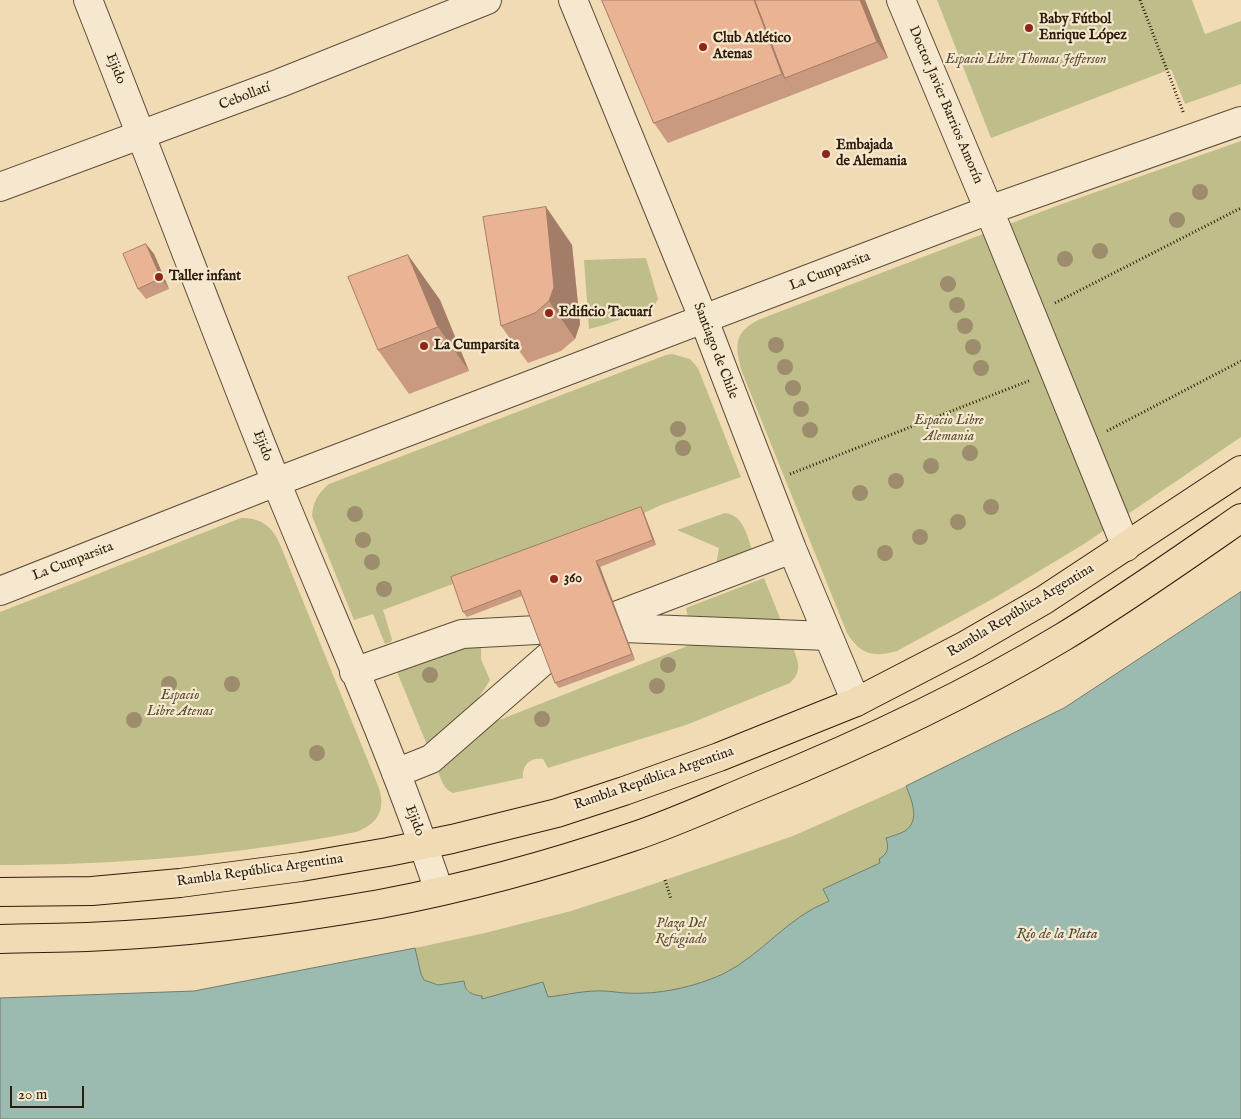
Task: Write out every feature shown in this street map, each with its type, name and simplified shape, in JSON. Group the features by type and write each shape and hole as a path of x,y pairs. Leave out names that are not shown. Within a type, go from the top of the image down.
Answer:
{"main road":[{"name":"Rambla República Argentina","path":"0,892 92,891 180,883 301,867 423,845 556,812 624,791 719,757 856,702 982,636 1044,600 1241,470"},
{"path":"0,939 88,937 217,927 343,910 439,891 573,856 635,836 792,773 872,738 985,682 1063,637 1145,585 1241,518"}],"street":[{"name":"Ejido","path":"88,0 276,482 396,774 439,891"},
{"name":"Cebollatí","path":"0,187 280,83 487,0"},
{"name":"Santiago de Chile","path":"573,0 704,320 792,549 856,702"},
{"name":"Doctor Javier Barrios Amorín","path":"901,0 1126,547"},
{"name":"La Cumparsita","path":"0,591 276,482 989,210 1241,121"},
{"path":"792,549 621,622 828,636"},
{"path":"354,672 462,634 537,630"},
{"path":"396,774 431,759 548,657"}],"path":[{"path":"1140,0 1194,138"},
{"path":"1032,315 1241,208"},
{"path":"1084,443 1241,361"},
{"path":"767,483 1054,370"},
{"path":"665,880 671,899"}],"green space":[{"name":"Espacio Libre Thomas Jefferson","path":"937,0 1192,0 1205,34 1241,21 1241,84 1185,104 1171,69 991,138"},
{"name":"Espacio Libre Alemania","path":"1241,141 1241,437 1084,544 996,597 897,651 874,654 862,650 847,633 742,372 737,348 740,336 744,330 758,320 1059,205"},
{"path":"646,258 658,299 653,308 589,329 584,260"},
{"path":"672,354 690,359 698,368 741,477 661,505 383,610 392,639 391,642 385,644 373,614 354,620 312,516 317,498 329,484"},
{"path":"725,513 737,518 741,523 754,555 716,565 719,548 677,530"},
{"name":"Espacio Libre Atenas","path":"241,518 254,519 264,524 272,531 279,542 379,788 381,803 378,816 369,825 356,832 223,853 134,861 0,865 0,612"},
{"path":"764,578 782,623 688,617 686,608"},
{"path":"458,643 481,646 481,659 490,680 476,702 427,745 395,667"},
{"path":"695,643 793,647 798,662 797,674 790,683 686,725 548,768 543,759 534,759 525,766 523,778 453,793 443,783 437,769 489,724"},
{"name":"Plaza Del Refugiado","path":"906,786 913,809 913,821 905,831 886,838 888,850 881,863 823,889 829,901 800,917 737,966 712,979 664,992 624,993 597,991 547,997 543,982 482,999 482,996 469,992 461,981 438,985 424,980 421,974 415,948 485,933 571,911 636,890 793,836"}],"water":[{"name":"Río de la Plata","path":"1241,592 1241,1119 0,1119 0,998 194,991 415,948 424,980 438,985 464,981 467,990 472,994 482,996 482,999 543,982 548,997 597,991 651,993 700,983 723,974 750,957 800,917 829,901 823,889 880,863 879,859 887,850 886,838 905,831 913,821 913,809 906,786 1064,708"}],"building":[{"name":"Club Atlético Atenas","path":"602,0 754,0 782,74 654,123"},
{"path":"755,0 860,0 877,42 785,78"},
{"path":"546,207 554,287 549,301 535,313 501,326 483,217"},
{"path":"146,244 161,278 138,289 123,254"},
{"path":"408,255 438,327 378,350 348,277"},
{"path":"641,507 653,540 596,561 632,654 555,683 520,590 463,612 451,577"}],"place":[{"name":"Baby Fútbol Enrique López","path":"1029,28"},
{"name":"Club Atlético Atenas","path":"703,47"},
{"name":"Embajada de Alemania","path":"826,154"},
{"name":"Taller infant","path":"159,277"},
{"name":"Edificio Tacuarí","path":"549,313"},
{"name":"La Cumparsita","path":"424,346"},
{"name":"360","path":"554,579"}]}
